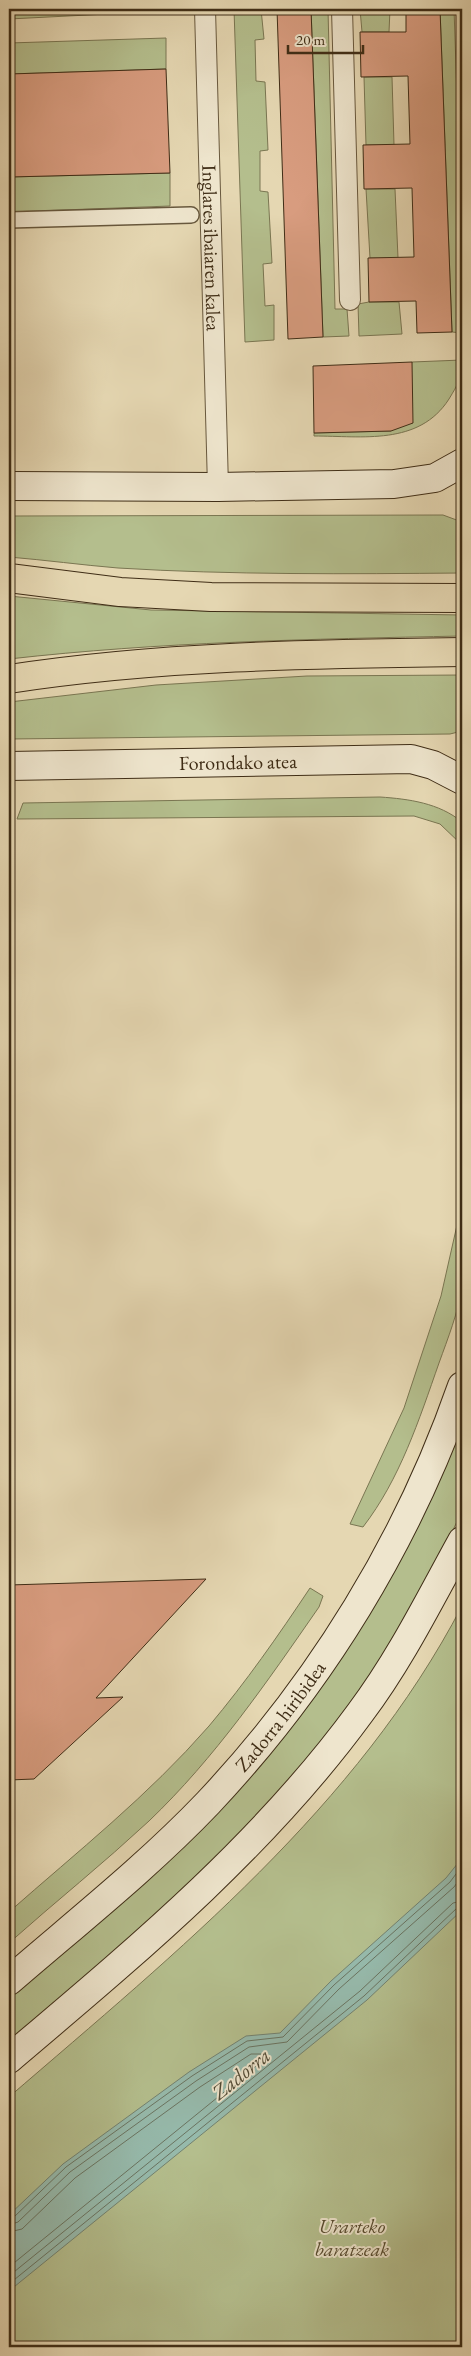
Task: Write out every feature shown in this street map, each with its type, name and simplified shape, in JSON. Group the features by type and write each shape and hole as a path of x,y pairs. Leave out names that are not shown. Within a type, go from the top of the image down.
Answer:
{"highway":[{"path":"9,578 120,592 211,597 462,598"},
{"path":"9,679 203,658 304,654 462,652"}],"main road":[{"path":"9,486 218,487 394,484 434,478 462,463"},
{"name":"Forondako atea","path":"9,766 411,759 433,765 462,780"},
{"name":"Zadorra hiribidea","path":"9,1981 134,1873 208,1803 262,1742 314,1674 372,1584 408,1517 444,1438 462,1386"},
{"path":"9,2060 144,1943 239,1856 306,1782 361,1713 406,1643 462,1541"}],"street":[{"name":"Inglares ibaiaren kalea","path":"205,9 218,487"},
{"path":"342,9 350,300"},
{"path":"9,220 191,215"}],"green space":[{"path":"9,9 165,9 166,11 9,19"},
{"path":"234,9 261,9 264,39 255,40 256,81 265,82 268,150 260,151 260,191 268,192 272,263 263,264 265,306 274,305 274,340 245,342"},
{"path":"311,9 328,9 335,309 347,309 349,336 323,337"},
{"path":"360,9 390,9 389,32 362,32"},
{"path":"440,9 454,9 462,243 462,333 452,332"},
{"path":"166,38 166,69 9,74 9,43"},
{"path":"364,77 392,77 394,145 366,145"},
{"path":"170,173 170,206 9,212 9,177"},
{"path":"366,189 395,189 398,258 370,258"},
{"path":"399,302 402,334 359,336 358,304"},
{"path":"462,360 459,381 449,399 437,414 422,425 406,431 370,437 314,436 314,433 391,431 412,362"},
{"path":"443,515 462,522 462,573 204,572 118,568 9,557 9,516"},
{"path":"9,596 151,610 462,615 462,636 178,645 9,659"},
{"path":"462,675 462,731 450,734 9,739 9,702 156,685 307,676"},
{"path":"380,797 423,803 444,810 462,822 462,845 440,824 414,816 17,819 23,803"},
{"path":"462,1203 463,1277 458,1306 449,1335 416,1427 388,1489 363,1527 350,1524 404,1408 441,1296"},
{"path":"462,1418 462,1511 430,1579 373,1673 325,1740 262,1816 178,1900 9,2044 9,1998 152,1875 222,1802"},
{"path":"310,1588 323,1596 319,1607 260,1691 196,1772 149,1821 9,1943 9,1912 112,1822 186,1751 209,1726 249,1676"},
{"name":"Urarteko baratzeak","path":"462,1606 462,2347 9,2347 9,2097 199,1930 260,1872 317,1811 371,1747 419,1679"}],"water":[{"name":"Zadorra","path":"462,1858 462,1910 367,2000 9,2291 9,2215 63,2164 189,2072 246,2036 280,2033 331,1981 446,1878"}],"building":[{"path":"277,9 311,9 323,337 288,339"},
{"path":"406,9 440,9 452,332 417,333 416,301 369,302 368,258 414,257 412,188 364,189 363,145 410,144 408,76 361,77 360,32 406,32"},
{"path":"166,69 170,173 9,177 9,74"},
{"path":"412,362 413,423 391,431 314,433 313,366"},
{"path":"206,1579 96,1698 123,1697 34,1779 9,1780 9,1585"}]}
